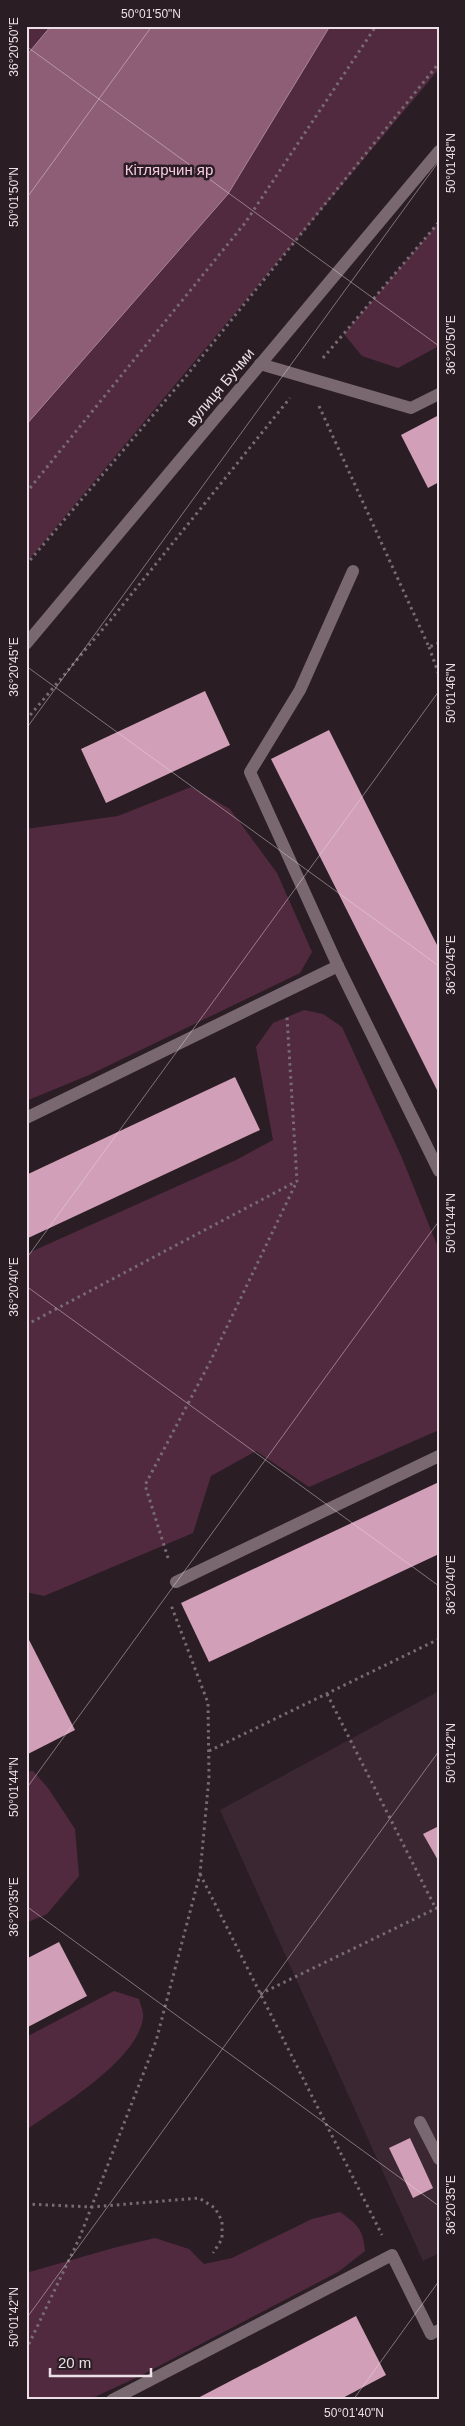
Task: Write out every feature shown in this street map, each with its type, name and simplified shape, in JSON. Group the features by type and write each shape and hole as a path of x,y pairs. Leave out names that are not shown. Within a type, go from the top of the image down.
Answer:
{"street":[{"name":"вулиця Бучми","path":"26,644 439,150"},
{"path":"260,364 411,408 439,394"},
{"path":"353,571 300,690 250,772 338,966 439,1171"},
{"path":"26,1118 338,966"},
{"path":"176,1582 439,1456"},
{"path":"420,2122 439,2159"},
{"path":"112,2400 392,2255 431,2334 439,2330"}],"path":[{"path":"26,493 245,223 376,26"},
{"path":"26,565 187,375 439,63"},
{"path":"26,720 119,609 306,378 439,222"},
{"path":"306,378 429,647 439,674"},
{"path":"429,647 439,643"},
{"path":"26,2350 92,2207 156,2041 200,1874 209,1777 208,1703 170,1603 176,1582 145,1485 210,1362 297,1181 286,992"},
{"path":"26,1325 297,1181"},
{"path":"209,1751 439,1639"},
{"path":"260,1994 438,1908 327,1694"},
{"path":"200,1874 392,2255"},
{"path":"26,2204 92,2207 191,2198 204,2200 211,2204 220,2214 223,2226 222,2239 213,2252"}],"shaded area":[{"path":"51,26 330,26 228,194 26,425 26,56"},
{"path":"439,1691 439,2253 423,2261 220,1810"}],"green space":[{"name":"Кітлярчин яр","path":"26,26 439,26 439,69 26,563"},
{"path":"439,222 439,346 398,368 362,356 344,334"},
{"path":"191,787 230,809 277,873 312,952 300,973 89,1075 26,1101 26,829 118,816"},
{"path":"304,1010 323,1014 342,1027 402,1158 439,1250 439,1430 309,1487 256,1451 211,1476 193,1533 44,1596 26,1592 26,1254 236,1160 273,1140 256,1047 273,1023"},
{"path":"33,1771 48,1788 75,1829 79,1876 47,1914 26,1923 26,1772"},
{"path":"114,1991 139,1999 143,2018 138,2034 127,2050 95,2081 26,2130 26,2037"},
{"path":"340,2212 351,2220 361,2232 365,2251 338,2272 140,2376 88,2400 26,2400 26,2273 155,2238 189,2249 204,2264 232,2258 312,2219"}],"building":[{"path":"439,415 439,482 428,488 401,435"},
{"path":"205,691 230,745 106,803 81,749"},
{"path":"329,730 439,949 439,1094 271,759"},
{"path":"235,1077 260,1130 26,1239 26,1175"},
{"path":"439,1482 439,1554 209,1662 181,1603"},
{"path":"26,1634 75,1730 26,1755"},
{"path":"439,1826 439,1862 423,1834"},
{"path":"59,1942 87,1996 26,2028 26,1959"},
{"path":"410,2138 433,2188 413,2198 389,2148"},
{"path":"356,2316 386,2375 339,2400 194,2400"}]}
